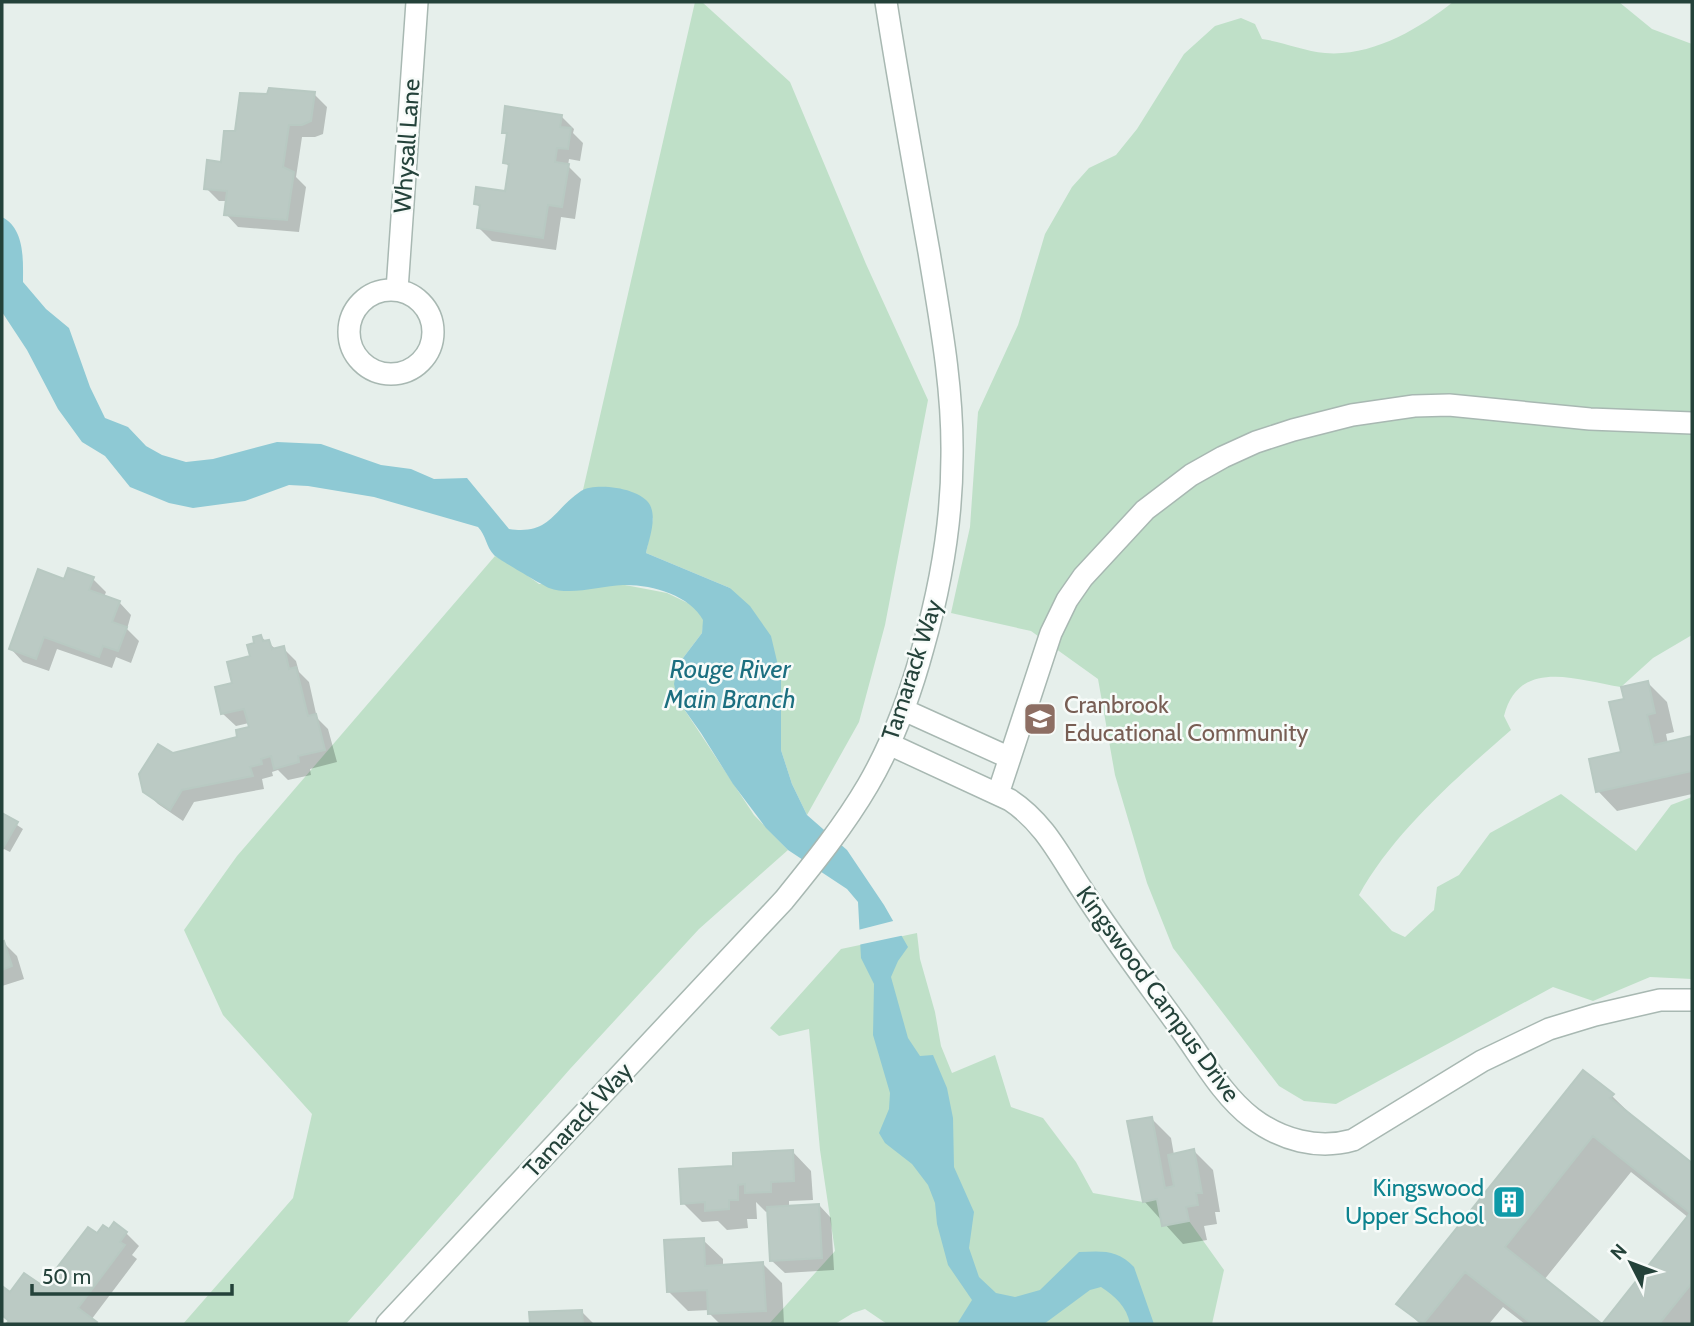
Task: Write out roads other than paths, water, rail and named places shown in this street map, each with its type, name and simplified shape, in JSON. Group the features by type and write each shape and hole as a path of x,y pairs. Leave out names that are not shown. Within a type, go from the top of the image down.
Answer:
{"street":[{"name":"Whysall Lane","path":"397,290 417,2"},
{"name":"Tamarack Way","path":"387,1324 784,900 852,810 889,744 904,710 933,615 941,575 951,500 952,420 940,320 886,2"},
{"path":"384,290 397,290 410,294 421,302 433,325 433,338 429,351 411,370 385,375 372,371 356,356 349,340 349,327 360,303 384,290"},
{"path":"998,794 1051,633 1074,589 1131,524 1153,504 1192,475 1239,449 1275,435 1332,420 1414,406 1449,405 1590,419 1692,423"},
{"path":"904,710 1010,758"},
{"name":"Kingswood Campus Drive","path":"889,744 998,794 1020,806 1043,828 1091,904 1232,1099 1264,1126 1290,1138 1329,1145 1353,1139 1482,1061 1549,1029 1660,1000 1692,1000"}],"water":[{"name":"Rouge River Main Branch","path":"2,217 10,222 19,237 23,282 46,309 69,328 90,387 105,418 128,427 146,446 162,455 186,462 213,459 277,442 321,444 381,465 411,469 434,479 467,478 509,529 523,530 542,525 588,488 618,488 645,499 653,516 646,553 730,588 750,606 771,636 781,678 781,750 792,784 807,815 847,850 908,947 891,977 908,1038 920,1056 933,1055 947,1088 953,1118 954,1167 974,1212 969,1248 979,1277 996,1293 1015,1297 1040,1290 1079,1252 1115,1254 1134,1267 1154,1324 1130,1324 1120,1302 1101,1287 1090,1290 1044,1324 957,1324 972,1300 948,1265 937,1224 935,1203 928,1185 912,1164 885,1143 879,1133 889,1109 890,1093 873,1035 874,984 861,958 858,902 847,889 788,850 766,828 733,784 677,697 674,684 680,662 702,633 703,620 697,611 668,593 634,585 567,591 549,588 494,555 478,527 374,497 289,485 245,501 193,508 169,503 130,487 105,456 82,442 58,409 27,350 2,312"}],"place":[{"name":"Cranbrook Educational Community","path":"1040,719"},
{"name":"Kingswood Upper School","path":"1509,1202"}]}
